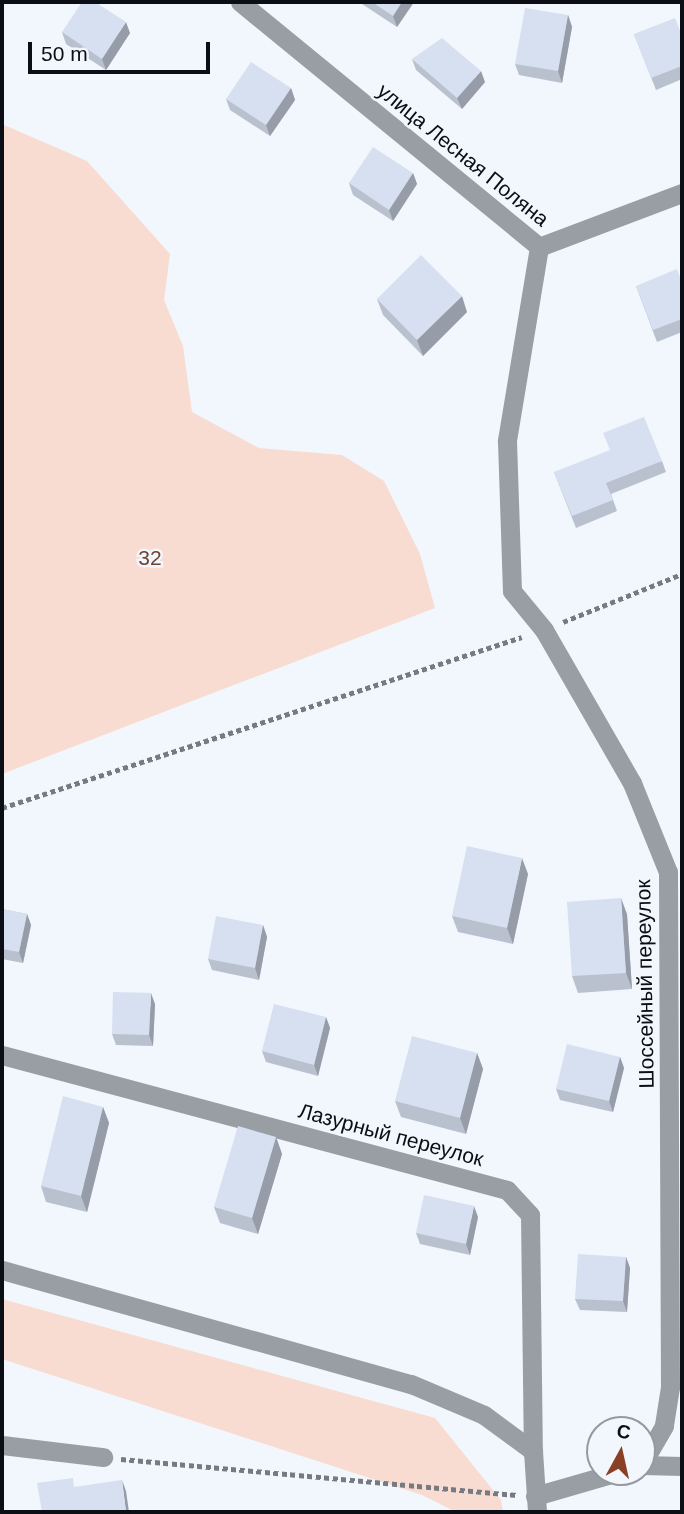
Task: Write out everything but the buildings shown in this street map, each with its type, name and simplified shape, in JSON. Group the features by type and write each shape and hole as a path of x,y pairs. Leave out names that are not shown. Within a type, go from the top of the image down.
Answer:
{"street":[{"name":"улица Лесная Поляна","path":"240,2 539,247 682,193"},
{"name":"Шоссейный переулок","path":"539,247 506,441 512,591 544,630 632,783 668,872 670,1387 664,1426 656,1440"},
{"name":"Лазурный переулок","path":"2,1055 507,1190 530,1215 536,1504"},
{"path":"2,1270 411,1384 484,1415 533,1451"},
{"path":"2,1446 103,1457"},
{"path":"656,1465 682,1466"},
{"path":"536,1504 586,1484"}],"path":[{"path":"2,808 544,630 682,574"},
{"path":"103,1457 536,1504"}],"green space":[{"name":"32","path":"2,124 87,161 170,254 164,300 183,346 192,412 259,448 342,455 384,481 420,554 435,608 2,774"},
{"path":"2,1299 435,1418 501,1500 503,1512 456,1512 422,1495 2,1359"}]}
